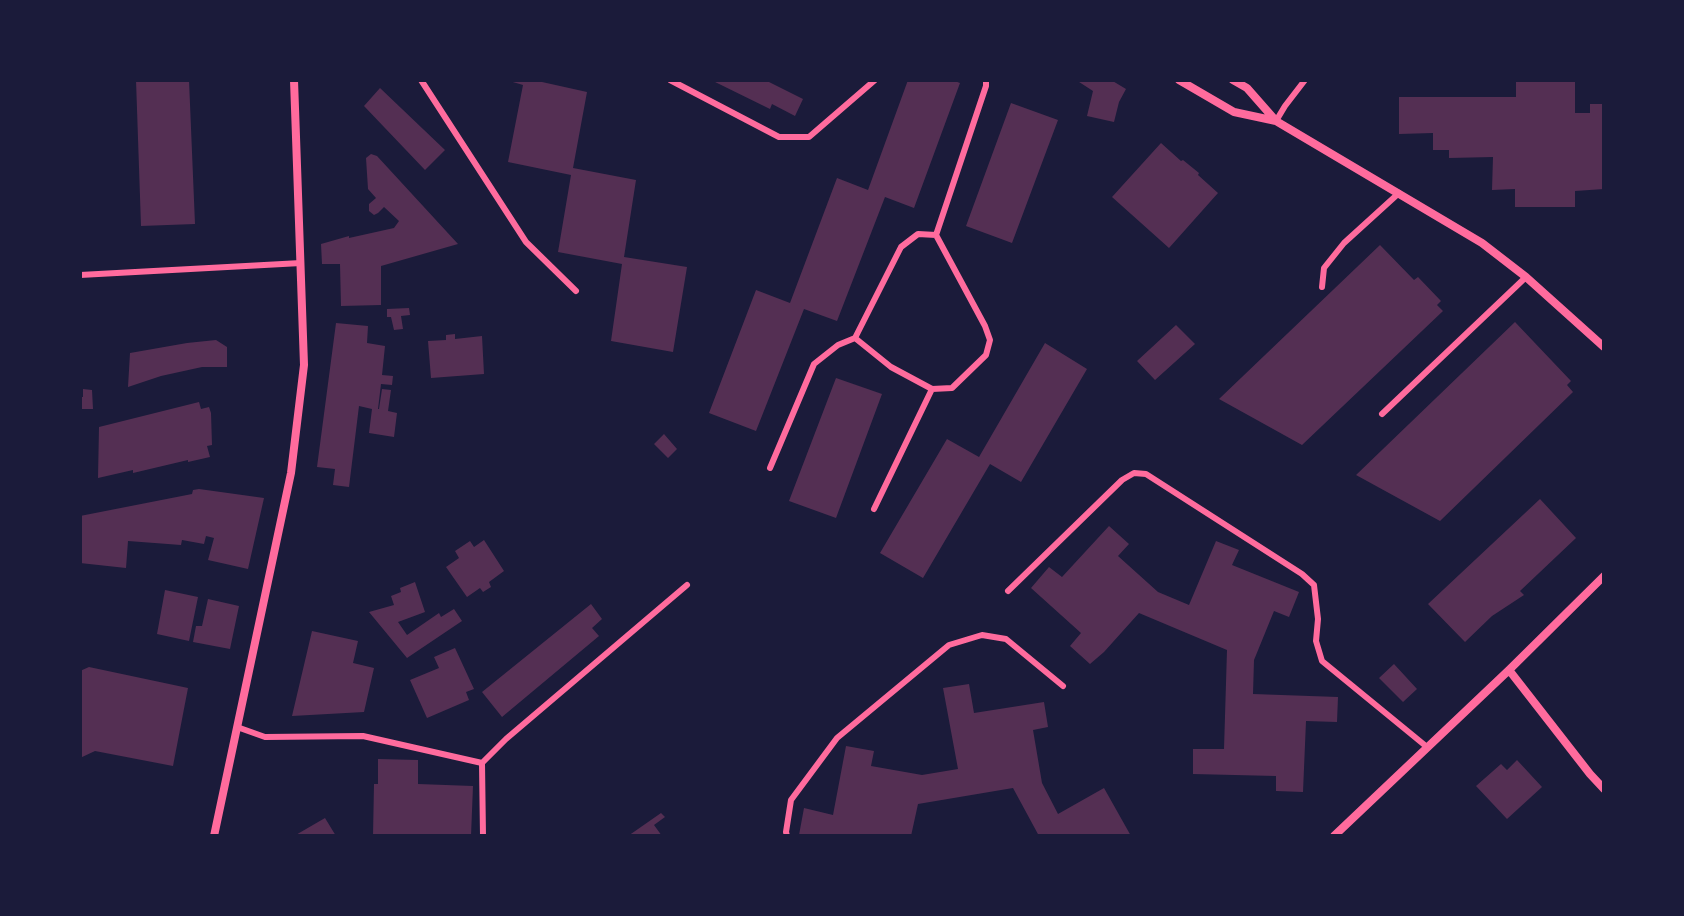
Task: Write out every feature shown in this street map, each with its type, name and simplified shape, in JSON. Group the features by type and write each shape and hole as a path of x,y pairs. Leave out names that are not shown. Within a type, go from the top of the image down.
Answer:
{"street":[{"path":"214,836 291,473 304,365 294,80"},
{"path":"1179,80 1234,112 1276,121 1482,243 1526,277 1604,347"},
{"path":"1233,80 1247,88 1276,121"},
{"path":"1334,836 1604,576"},
{"path":"1509,670 1604,789"}],"lane":[{"path":"421,80 526,242 576,291"},
{"path":"670,80 779,137 809,137 875,80"},
{"path":"855,338 891,367 932,389 952,388 986,355 990,340 985,326 936,235 986,80"},
{"path":"1276,121 1305,80"},
{"path":"1322,287 1324,268 1344,243 1399,193"},
{"path":"770,468 814,364 838,345 855,338 901,247 918,234 936,235"},
{"path":"80,275 301,263"},
{"path":"1382,414 1526,277"},
{"path":"874,509 932,389"},
{"path":"1008,591 1122,480 1134,473 1146,474 1302,574 1314,585 1318,619 1316,641 1322,661 1427,747"},
{"path":"483,836 482,763 687,585"},
{"path":"787,836 791,800 837,738 949,645 982,635 1006,639 1063,686"},
{"path":"237,727 265,737 363,736 482,763"}],"building":[{"path":"136,80 189,80 195,224 141,226"},
{"path":"506,80 533,80 587,92 573,168 636,180 624,257 687,267 673,352 611,341 622,264 558,252 571,175 508,162 523,85"},
{"path":"711,80 765,80 803,99 795,116 772,104 770,109"},
{"path":"908,80 952,80 960,83 914,208 885,197 837,321 804,309 756,431 709,413 756,290 790,303 837,178 868,190"},
{"path":"1076,80 1111,80 1126,89 1114,122 1087,116 1093,91"},
{"path":"1516,80 1575,80 1575,113 1590,113 1590,104 1603,104 1604,189 1575,191 1575,207 1515,207 1515,189 1492,190 1493,157 1449,158 1449,150 1433,150 1433,133 1399,134 1399,97 1516,97"},
{"path":"380,88 445,150 425,170 364,106"},
{"path":"1011,103 1058,120 1012,243 966,226"},
{"path":"1161,143 1199,173 1218,193 1169,248 1112,197"},
{"path":"371,154 377,156 458,244 381,266 381,305 341,306 340,264 322,264 321,244 394,228 399,221 384,207 374,215 369,211 369,204 376,198 368,189 366,158"},
{"path":"1380,245 1414,280 1418,277 1441,301 1437,305 1443,311 1302,445 1219,399"},
{"path":"409,308 410,315 401,316 403,329 394,330 391,317 387,317 387,309"},
{"path":"1515,322 1571,381 1567,385 1573,392 1440,521 1356,475"},
{"path":"336,323 368,326 367,343 385,346 382,375 393,376 392,385 381,384 378,409 382,389 391,390 388,411 397,413 394,437 369,433 372,409 359,406 349,487 333,485 335,469 317,467"},
{"path":"1176,325 1195,344 1155,380 1137,361"},
{"path":"455,334 455,339 482,336 484,374 431,378 428,341 446,340 446,335"},
{"path":"216,340 227,347 227,367 202,367 128,387 130,353"},
{"path":"1045,343 1087,369 1021,482 990,464 923,578 880,553 947,439 979,457"},
{"path":"836,378 882,394 836,518 789,501"},
{"path":"83,389 92,390 93,409 80,409"},
{"path":"199,402 201,409 209,407 211,413 212,445 207,446 210,457 98,478 99,427"},
{"path":"664,434 677,449 668,458 654,444"},
{"path":"193,490 264,498 248,569 208,560 214,538 206,536 204,544 182,540 181,545 128,541 126,568 80,563 80,516 192,494"},
{"path":"1540,499 1576,538 1520,591 1524,595 1492,616 1465,642 1428,604"},
{"path":"1109,526 1129,544 1118,556 1158,592 1189,605 1216,541 1239,550 1232,565 1299,592 1289,617 1274,611 1254,660 1253,694 1338,697 1337,722 1306,721 1303,792 1276,791 1276,776 1193,774 1193,749 1224,749 1227,650 1139,613 1090,664 1070,646 1081,633 1031,588 1049,567 1062,577"},
{"path":"484,540 504,571 489,582 491,587 483,592 480,588 467,597 446,567 459,558 455,551 470,541 474,547"},
{"path":"415,582 425,612 398,622 407,635 439,613 441,617 454,609 462,621 407,658 369,612 394,605 391,596"},
{"path":"165,590 198,597 189,641 157,634"},
{"path":"208,599 239,606 230,649 193,642 196,626 202,626"},
{"path":"591,604 602,619 592,628 599,636 502,717 482,692"},
{"path":"312,631 358,641 353,663 374,668 364,712 292,716"},
{"path":"455,648 474,689 466,692 469,700 427,718 410,680 439,668 434,657"},
{"path":"1394,664 1417,689 1403,702 1379,678"},
{"path":"89,667 188,688 173,766 95,751 80,758 80,671"},
{"path":"969,684 974,713 1044,702 1048,727 1033,730 1042,783 1058,814 1104,788 1131,836 1039,836 1013,788 918,804 911,836 799,835 804,808 833,815 846,746 874,751 871,766 922,775 958,769 943,688"},
{"path":"378,759 418,760 418,784 473,786 471,836 373,836"},
{"path":"1517,760 1542,787 1507,819 1476,786 1501,764 1507,770"},
{"path":"661,813 665,817 654,825 662,836 628,836"},
{"path":"325,818 336,836 294,836"}]}
